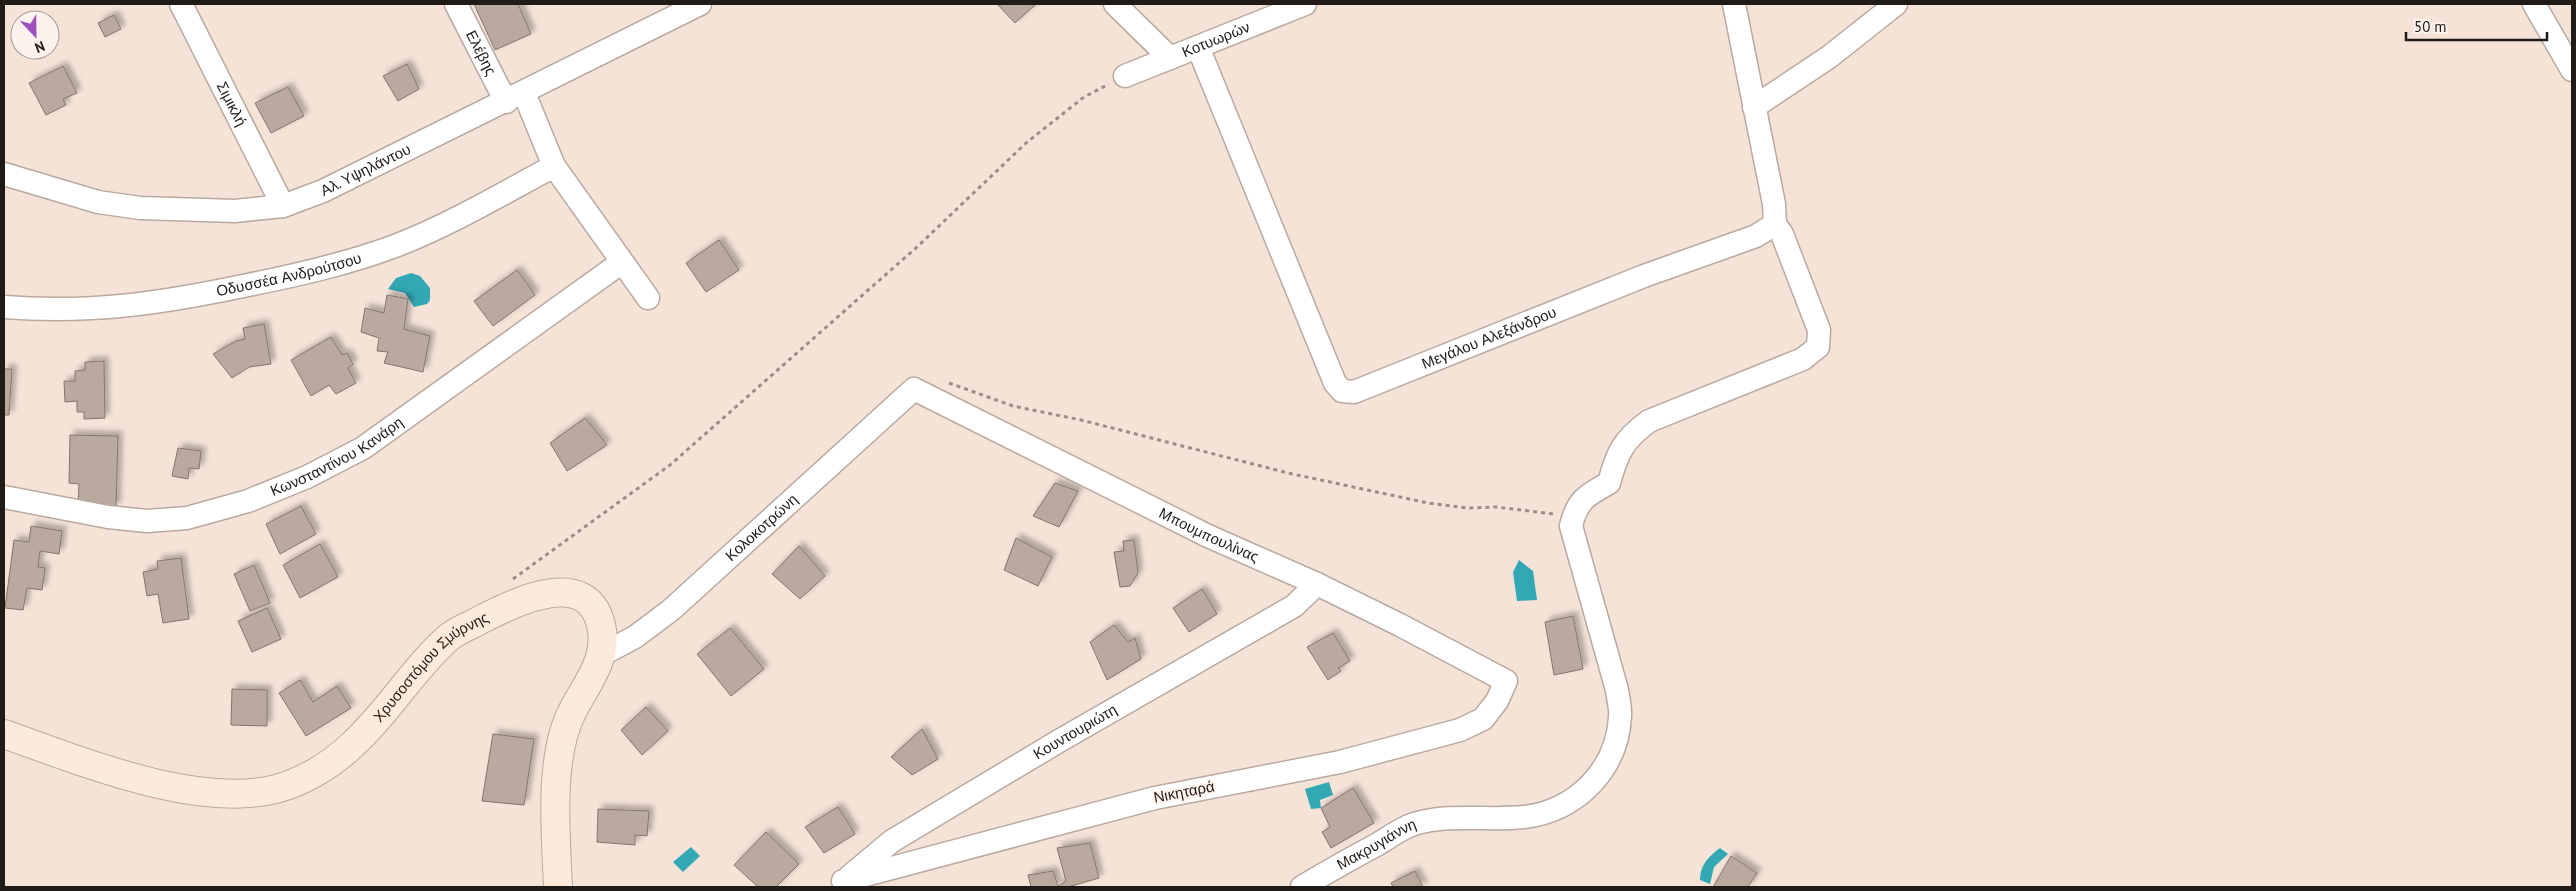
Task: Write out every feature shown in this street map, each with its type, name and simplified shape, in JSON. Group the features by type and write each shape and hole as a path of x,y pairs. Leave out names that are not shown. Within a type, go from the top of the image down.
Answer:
{"street":[{"name":"Σιμικλή","path":"181,4 283,206"},
{"name":"Ελέβης","path":"456,4 515,97 554,166 648,298"},
{"name":"Αλ. Υψηλάντου","path":"4,174 98,202 140,208 235,211 283,206 323,191 700,4"},
{"path":"1115,4 1170,58"},
{"name":"Κοτυωρών","path":"1125,76 1305,4"},
{"path":"1571,526 1574,510 1587,495 1609,483 1620,450 1630,434 1649,421 1808,356 1818,347 1819,330 1782,234 1774,224 1774,204 1734,4"},
{"path":"1754,107 1829,57 1896,4"},
{"path":"2534,4 2572,70"},
{"name":"Μεγάλου Αλεξάνδρου","path":"1198,47 1335,383 1342,391 1354,392 1644,276 1756,236 1774,224"},
{"name":"Οδυσσέα Ανδρούτσου","path":"4,307 44,310 106,309 158,302 293,276 344,264 396,246 446,224 554,166"},
{"name":"Κωνσταντίνου Κανάρη","path":"4,497 108,517 146,521 187,518 248,501 307,478 363,448 622,262"},
{"name":"Μπουμπουλίνας","path":"914,388 1208,536 1317,584 1400,625 1506,681"},
{"name":"Κολοκοτρώνη","path":"601,655 635,638 671,610 914,388"},
{"name":"Μακρυγιάννη","path":"1302,887 1412,824 1458,816 1524,817 1562,806 1577,797 1596,780 1608,762 1620,717 1617,690 1571,526"},
{"name":"Κουντουριώτη","path":"840,884 892,841 1058,741 1294,606 1317,584"},
{"name":"Χρυσοστόμου Σμύρνης","path":"4,734 162,785 221,795 246,795 278,789 307,777 351,746 398,697 450,636 518,602 563,591 579,594 597,614 602,638 601,655 591,680 572,711 564,737 555,797 558,887"},
{"name":"Νικηταρά","path":"840,884 1155,798 1340,762 1460,730 1483,719 1497,701 1506,681"}],"path":[{"path":"507,584 670,465 917,247 1026,143 1084,98 1125,76"},
{"path":"945,382 1013,406 1081,420 1288,473 1428,503 1468,508 1496,507 1554,513 1571,526"}],"water":[{"path":"411,273 420,276 430,288 430,300 427,304 414,307 405,293 388,289 396,278"},
{"path":"1519,560 1533,571 1537,600 1517,601 1513,572"},
{"path":"1329,782 1333,795 1320,800 1321,808 1311,809 1305,789"},
{"path":"691,847 700,856 683,872 673,862"},
{"path":"1720,848 1728,854 1714,867 1710,884 1700,880 1701,870 1706,862"}],"building":[{"path":"474,4 518,4 531,34 495,50"},
{"path":"997,4 1036,4 1015,23"},
{"path":"114,15 121,29 105,37 98,23"},
{"path":"407,64 419,89 398,101 383,76"},
{"path":"63,66 77,93 63,99 66,105 46,115 29,83"},
{"path":"288,87 304,116 271,133 255,103"},
{"path":"719,240 739,270 706,292 686,263"},
{"path":"517,270 535,295 493,326 474,301"},
{"path":"387,295 408,299 404,329 430,336 423,372 384,363 388,352 377,351 379,338 361,332 365,308 384,313"},
{"path":"264,324 271,364 249,367 232,378 213,354 236,341 245,339 243,328"},
{"path":"331,337 342,355 347,353 353,364 348,368 356,383 336,394 329,385 311,396 291,360"},
{"path":"104,361 105,418 84,419 84,412 77,412 77,401 65,402 64,381 75,381 75,371 85,370 85,362"},
{"path":"4,369 12,369 9,415 4,415"},
{"path":"585,418 607,445 567,471 550,443"},
{"path":"70,435 118,436 116,507 78,506 79,484 69,483"},
{"path":"178,448 201,451 199,469 189,468 188,479 172,476"},
{"path":"1055,483 1078,491 1059,527 1033,516"},
{"path":"301,506 316,534 280,554 266,524"},
{"path":"31,526 62,531 59,554 40,551 38,567 45,568 42,590 27,588 23,610 5,608 14,540 29,542"},
{"path":"1016,538 1052,557 1038,586 1004,570"},
{"path":"1134,540 1138,573 1130,586 1120,587 1114,552 1124,551 1123,541"},
{"path":"320,544 338,577 300,598 283,565"},
{"path":"799,546 825,576 800,599 772,574"},
{"path":"181,558 189,619 163,623 158,594 147,596 143,572 158,569 157,561"},
{"path":"254,565 270,603 250,611 234,574"},
{"path":"1202,589 1217,614 1189,632 1173,608"},
{"path":"267,608 281,639 252,652 238,621"},
{"path":"1573,616 1583,669 1554,675 1545,622"},
{"path":"1114,625 1128,642 1135,638 1141,659 1107,680 1090,642"},
{"path":"730,628 764,669 731,696 697,654"},
{"path":"1333,633 1350,661 1338,668 1341,671 1328,680 1307,647"},
{"path":"300,680 313,702 337,686 351,708 306,736 279,693"},
{"path":"232,689 267,690 267,726 231,725"},
{"path":"646,707 668,731 642,755 621,730"},
{"path":"922,729 938,759 912,775 891,757"},
{"path":"493,734 534,739 524,805 482,801"},
{"path":"1353,788 1374,823 1331,848 1322,832 1330,827 1321,808"},
{"path":"838,807 855,834 824,853 805,827"},
{"path":"598,809 649,811 647,836 635,835 635,845 597,842"},
{"path":"766,832 799,864 776,887 758,887 734,865"},
{"path":"1090,843 1099,878 1068,887 1031,887 1028,875 1053,871 1058,886 1066,881 1057,848"},
{"path":"1731,856 1757,873 1748,887 1713,887"},
{"path":"1415,871 1423,887 1393,887 1391,883"}]}
